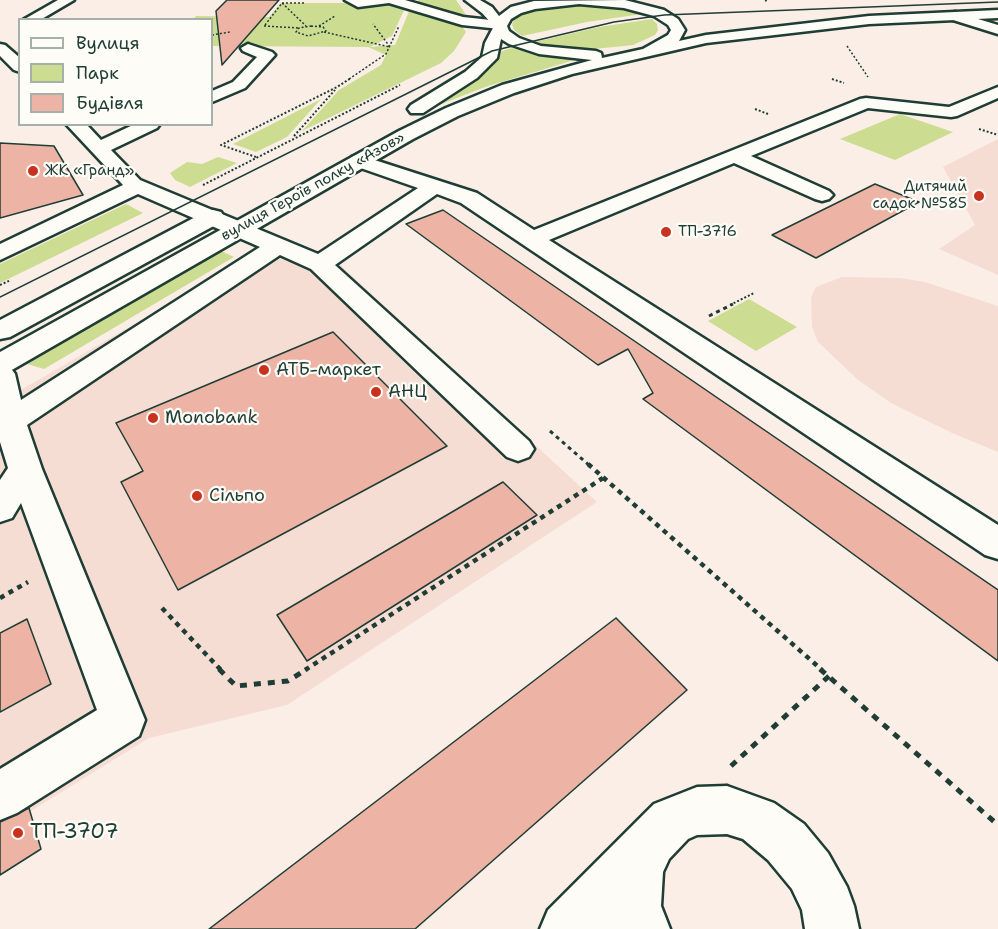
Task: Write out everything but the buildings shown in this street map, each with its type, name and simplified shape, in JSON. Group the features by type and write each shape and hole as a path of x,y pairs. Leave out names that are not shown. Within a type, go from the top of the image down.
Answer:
{"main road":[{"path":"33,18 68,0"},
{"path":"355,2 389,0 462,21 500,25"},
{"path":"471,0 487,10 500,25 503,33 514,41 539,50 592,56 644,51 706,39 798,27 956,9 988,18"},
{"path":"500,25 511,13 534,5 555,2 598,1 644,8 673,21 737,27 847,15 988,18 998,9"},
{"path":"644,51 663,45 675,38 678,30 673,21"},
{"name":"вулиця Героїв полку «Азов»","path":"360,150 471,75 489,58 500,25"},
{"path":"0,48 18,66"},
{"path":"213,97 239,85 267,55 248,48"},
{"name":"вулиця Героїв полку «Азов»","path":"0,331 360,150 508,89 568,70 644,51"},
{"path":"531,239 866,103 951,112 998,92"},
{"path":"77,126 133,184 227,218 278,246 320,264 518,450"},
{"path":"99,148 147,126"},
{"path":"360,150 435,186 469,198 998,544"},
{"path":"736,157 822,195"},
{"path":"0,253 138,186"},
{"path":"320,264 435,186"},
{"name":"вулиця Героїв полку «Азов»","path":"0,364 227,218"},
{"path":"10,421 278,246"},
{"path":"0,374 10,421 25,469 123,720 0,796"},
{"path":"0,508 25,469"},
{"path":"567,929 671,821 697,811 727,810 757,820 786,842 810,871 828,906 832,929"},
{"path":"643,929 635,906 638,872 651,843"},
{"path":"589,929 607,925 618,929"}],"path":[{"path":"355,2 390,47"},
{"path":"281,3 305,3"},
{"path":"264,26 281,3"},
{"path":"281,3 307,26"},
{"path":"324,33 326,30 323,27 307,26 297,30 296,33 308,36 324,33 390,47"},
{"path":"399,27 386,54 337,87 221,145 257,157 403,83"},
{"path":"844,42 869,78"},
{"path":"840,90 851,85"},
{"path":"292,139 337,87"},
{"path":"676,333 754,293"},
{"path":"541,423 998,825"},
{"path":"162,608 236,686 288,681 603,478"},
{"path":"724,773 830,676"}],"shaded area":[{"name":"Дитячий садок №585","path":"998,139 998,275 939,249 975,225 943,167"},
{"path":"285,237 339,264 597,502 287,705 149,738 0,830 0,402"},
{"path":"842,277 900,278 925,282 998,306 998,452 952,433 891,403 858,380 818,342 812,327 811,298 816,287"}],"green space":[{"path":"418,0 456,0 469,19 417,4"},
{"path":"281,3 395,3 406,6 392,36 370,47 395,45 410,9 462,26 466,32 454,51 441,63 302,131 339,90 381,65 386,55 368,47 213,46 213,18 194,18 196,16 269,17"},
{"path":"566,4 615,7 642,14 587,22 522,36 514,30 512,24 515,18 524,13"},
{"path":"652,19 657,24 658,30 655,35 633,45 594,49 552,46 535,42 599,27"},
{"path":"512,48 554,57 581,58 485,87 421,112 474,82 494,63 502,51"},
{"path":"321,99 287,137 256,152 233,144"},
{"path":"900,114 953,132 895,160 840,139"},
{"path":"218,157 237,163 190,187 175,180 170,173 187,162 202,164"},
{"path":"126,204 143,213 0,283 0,264"},
{"path":"219,250 234,257 44,369 27,364"},
{"path":"749,299 797,327 756,351 708,321"}],"tram line":[{"path":"0,297 492,51 614,22 664,15 998,2"}],"place":[{"name":"ЖК «Гранд»","path":"33,171"},
{"name":"Дитячий садок №585","path":"979,196"},
{"name":"ТП-3716","path":"666,232"},
{"name":"АТБ-маркет","path":"264,370"},
{"name":"АНЦ","path":"376,392"},
{"name":"Monobank","path":"153,418"},
{"name":"Сільпо","path":"197,496"},
{"name":"ТП-3707","path":"18,833"}]}
